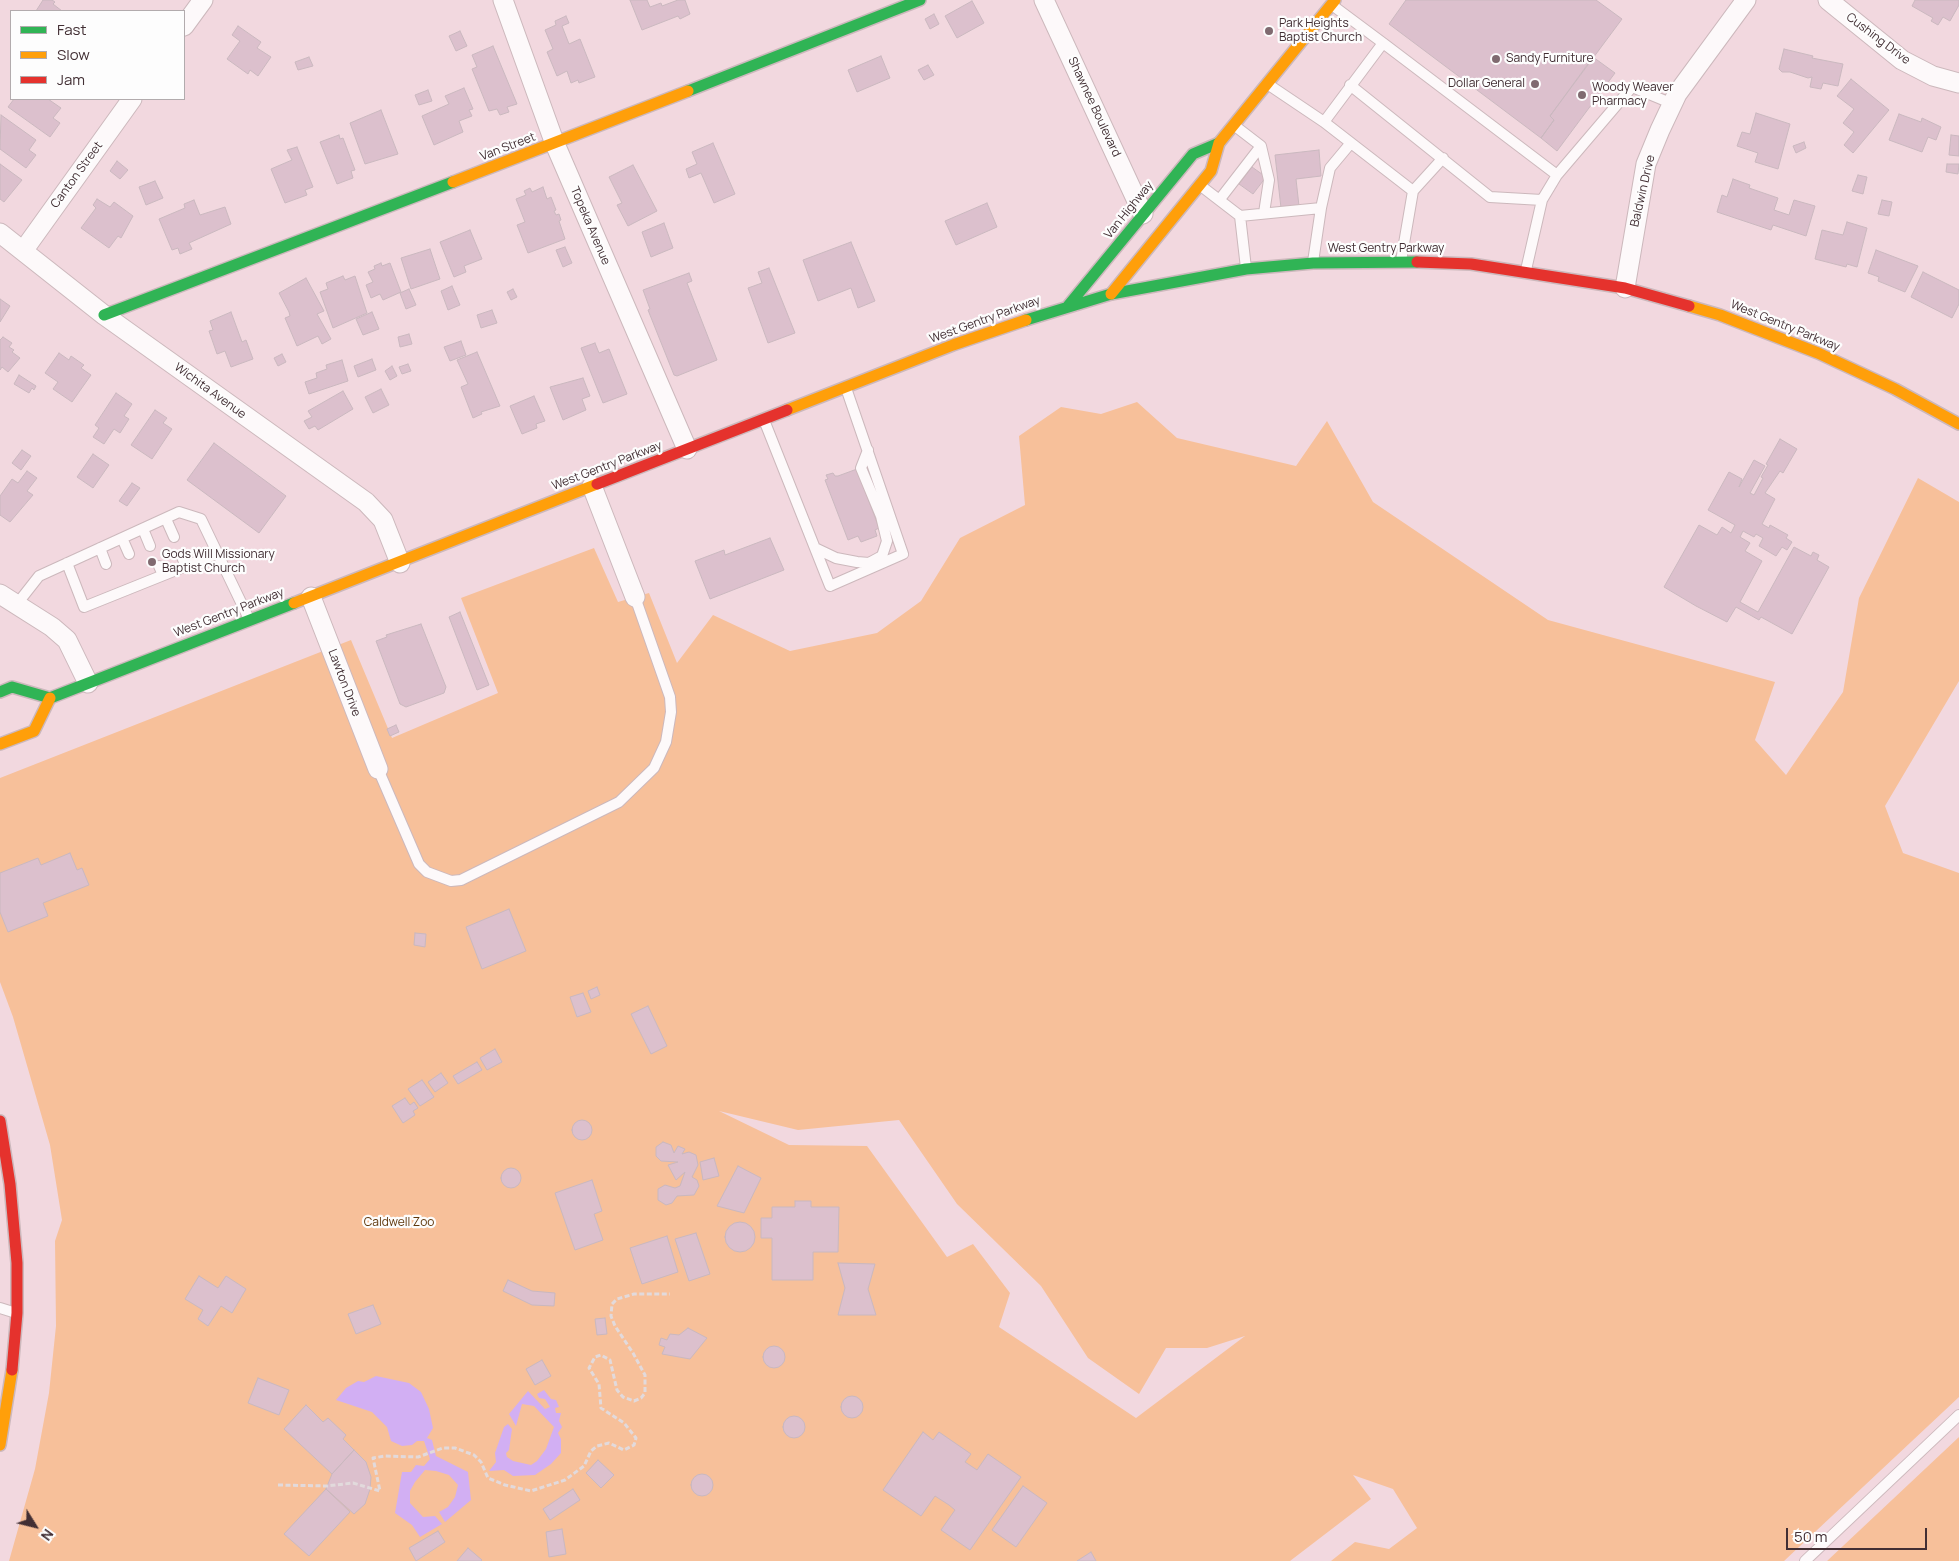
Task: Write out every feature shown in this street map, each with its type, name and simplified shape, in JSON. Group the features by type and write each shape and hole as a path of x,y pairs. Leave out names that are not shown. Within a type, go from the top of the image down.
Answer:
{"main road":[{"name":"Van Street","path":"104,315 554,144 920,0"},
{"path":"1111,294 1211,171 1219,143 1233,124 1333,2"},
{"name":"Van Highway","path":"1068,306 1193,154 1219,143"},
{"name":"West Gentry Parkway","path":"50,698 400,563 953,345 1068,306 1111,294 1246,268 1313,263 1401,261 1471,264 1625,288 1720,315 1801,346 1864,374 1939,411 1959,424"},
{"path":"0,692 12,687 50,698 34,731 0,744"},
{"path":"0,1121 10,1184 16,1264 17,1313 11,1383 0,1445"}],"street":[{"path":"185,25 203,0"},
{"name":"Topeka Avenue","path":"503,0 554,144 687,449"},
{"name":"Shawnee Boulevard","path":"1044,0 1143,214"},
{"name":"Baldwin Drive","path":"1625,288 1646,164 1677,94 1746,0"},
{"name":"Cushing Drive","path":"1828,0 1902,60 1933,76 1959,83"},
{"name":"Canton Street","path":"23,251 131,100"},
{"name":"Wichita Avenue","path":"0,233 104,315 366,502 383,520 400,563"},
{"path":"592,486 635,597"},
{"path":"0,594 52,626 67,640 88,683"},
{"name":"Lawton Drive","path":"311,596 378,769"}],"lane":[{"path":"1333,2 1383,43 1557,175"},
{"path":"1324,122 1383,43"},
{"path":"1267,84 1324,122 1413,191"},
{"path":"1350,85 1490,197 1542,200"},
{"path":"1525,272 1542,200 1557,175 1632,87 1673,104"},
{"path":"1233,124 1261,146 1269,180 1264,213"},
{"path":"1313,263 1321,208 1330,168 1350,144"},
{"path":"1220,199 1261,146"},
{"path":"1401,261 1413,191 1443,158"},
{"path":"1199,185 1240,216 1246,268"},
{"path":"1240,216 1321,208"},
{"path":"764,419 830,586 903,554 846,387"},
{"path":"815,548 836,558 857,562 869,563 882,556 887,541 881,516 861,468 868,450"},
{"path":"16,604 39,576 180,512 201,519 216,554 250,620"},
{"path":"166,518 174,537"},
{"path":"143,529 150,546"},
{"path":"122,538 129,554"},
{"path":"100,548 106,564"},
{"path":"67,562 84,607 118,588 140,579 184,562 216,554"},
{"path":"378,769 419,864 427,872 451,881 461,880 619,802 634,791 654,768 666,742 671,712 670,697 635,597"},
{"path":"0,1308 17,1313"},
{"path":"1805,1561 1959,1415"}],"path":[{"path":"278,1485 327,1486 353,1483 380,1490 373,1458 422,1455 437,1450 455,1448 474,1455 481,1462 488,1478 505,1485 531,1491 566,1480 584,1466 591,1451 597,1446 609,1443 624,1450 630,1448 636,1438 634,1433 624,1423 601,1408 599,1384 589,1368 595,1357 601,1355 610,1360 617,1390 628,1400 634,1401 641,1398 646,1387 645,1375 615,1326 611,1316 612,1304 617,1299 634,1294 670,1294"}],"green space":[{"name":"Caldwell Zoo","path":"1137,402 1177,438 1296,466 1327,421 1373,502 1548,620 1775,682 1755,740 1786,775 1843,692 1859,598 1918,478 1959,502 1959,681 1885,806 1903,853 1959,873 1959,1397 1784,1561 1331,1561 1355,1542 1389,1549 1417,1528 1393,1489 1353,1475 1371,1499 1290,1561 9,1561 35,1469 49,1393 56,1326 55,1241 62,1220 50,1145 13,1017 0,982 0,778 351,640 392,738 498,693 461,598 594,548 618,602 649,593 677,663 713,615 790,651 877,633 921,601 960,538 1025,505 1019,436 1061,407 1101,414","holes":["719,1111 798,1130 899,1120 957,1204 1041,1286 1088,1358 1139,1394 1166,1348 1207,1348 1245,1336 1136,1418 999,1327 1010,1293 973,1244 947,1257 867,1146 789,1145"]},
{"path":"1959,1437 1959,1561 1827,1561"}],"shaded area":[{"path":"376,1376 409,1383 421,1392 429,1409 433,1428 427,1438 432,1440 436,1456 468,1472 471,1500 445,1522 439,1512 448,1507 455,1497 458,1485 449,1475 425,1470 415,1482 410,1491 410,1503 423,1517 435,1516 442,1524 420,1537 412,1525 395,1513 402,1472 411,1472 416,1465 424,1466 430,1459 424,1441 417,1441 412,1445 402,1446 391,1441 387,1427 372,1412 336,1400 346,1388 358,1381 364,1382"},
{"path":"544,1390 551,1399 556,1400 559,1407 555,1408 556,1413 561,1413 559,1421 562,1427 558,1433 561,1439 561,1453 551,1464 535,1475 513,1476 504,1470 489,1471 496,1462 495,1453 504,1427 508,1424 512,1429 509,1450 506,1453 507,1457 513,1461 531,1465 537,1461 546,1449 554,1427 534,1406 522,1404 516,1426 509,1414 528,1391 545,1409 550,1407 545,1399 539,1398 537,1394"}],"building":[{"path":"43,0 52,0 55,2 53,4 61,10 37,10"},
{"path":"630,0 647,0 650,7 661,3 662,6 678,0 685,0 690,14 680,19 678,16 642,30"},
{"path":"1406,0 1596,0 1622,19 1550,116 1554,120 1541,138 1389,24"},
{"path":"1915,0 1959,0 1959,5 1950,21 1943,17 1938,25 1931,21 1933,18 1912,6"},
{"path":"972,1 984,23 957,38 945,16"},
{"path":"934,14 939,24 930,29 925,19"},
{"path":"566,16 569,23 562,26 569,44 580,39 595,77 579,83 578,80 571,83 567,71 557,76 547,52 553,49 545,30 556,25 555,21"},
{"path":"238,26 261,42 257,48 271,57 258,76 250,70 248,74 227,59 240,41 232,35"},
{"path":"460,31 467,46 456,51 449,36"},
{"path":"493,46 517,104 507,107 509,112 500,115 497,109 489,111 472,69 477,67 472,55"},
{"path":"1784,49 1813,56 1812,58 1843,64 1838,86 1823,83 1821,89 1810,87 1812,77 1808,78 1790,72 1782,72 1779,69"},
{"path":"881,56 890,78 857,92 848,70"},
{"path":"309,57 313,66 298,70 295,62"},
{"name":"Woody Weaver Pharmacy","path":"1593,57 1615,73 1557,151 1541,138 1554,120 1550,116"},
{"path":"928,65 934,75 924,80 918,70"},
{"path":"1851,79 1889,110 1853,153 1844,145 1854,132 1843,123 1854,109 1837,96"},
{"path":"464,88 473,109 469,110 472,116 459,121 463,132 434,145 422,116 449,104 445,96"},
{"path":"428,90 432,101 419,105 415,95"},
{"path":"13,100 49,100 61,108 53,118 60,123 50,137 8,107"},
{"path":"381,110 398,154 365,164 350,123"},
{"path":"1756,113 1790,124 1778,169 1755,162 1758,153 1737,146 1742,132 1750,134"},
{"path":"1899,114 1921,122 1922,118 1941,127 1936,140 1928,137 1922,152 1889,140"},
{"path":"1,115 36,140 29,150 36,155 26,168 0,149"},
{"path":"339,135 340,139 343,138 355,170 351,171 353,178 337,184 320,142"},
{"path":"1951,135 1959,136 1959,156 1949,155"},
{"path":"1804,142 1806,148 1796,153 1793,146"},
{"path":"713,143 735,194 714,203 701,173 689,178 686,169 697,164 692,152"},
{"path":"297,147 313,187 305,190 307,195 285,203 271,169 292,160 287,150"},
{"path":"1319,150 1321,176 1296,179 1299,206 1281,208 1275,155"},
{"path":"117,161 128,170 120,179 110,171"},
{"path":"0,164 22,180 4,202 0,199"},
{"path":"1947,164 1959,164 1958,174 1946,172"},
{"path":"633,165 657,211 628,226 617,205 622,203 609,177"},
{"path":"1252,167 1266,177 1253,194 1239,184"},
{"path":"1858,175 1867,177 1863,194 1852,191"},
{"path":"1733,179 1750,185 1749,188 1778,198 1774,210 1789,215 1794,200 1815,206 1806,236 1773,225 1771,230 1717,212 1722,195 1727,197"},
{"path":"155,181 163,198 146,205 139,187"},
{"path":"543,187 547,199 551,197 556,215 559,214 561,220 559,221 565,239 528,253 517,225 525,222 516,199 526,195 524,191 530,188 532,192"},
{"path":"97,199 110,207 114,202 133,216 121,238 118,236 109,248 81,228 96,208 93,205"},
{"path":"194,200 200,215 225,207 231,224 189,243 192,249 180,254 178,248 172,250 159,219 185,208 184,204"},
{"path":"1882,200 1892,202 1889,216 1878,214"},
{"path":"987,203 997,227 956,245 945,221"},
{"path":"1847,222 1867,228 1857,267 1847,264 1846,267 1815,259 1822,230 1843,235"},
{"path":"664,223 673,248 651,257 642,232"},
{"path":"470,230 482,259 464,266 466,272 454,277 440,242"},
{"path":"851,242 875,301 858,308 851,288 818,301 803,260"},
{"path":"565,247 572,263 563,267 556,250"},
{"path":"430,249 440,279 411,289 401,258"},
{"path":"1876,250 1918,266 1905,292 1878,281 1879,277 1868,273"},
{"path":"381,263 382,266 390,263 401,292 383,300 380,294 371,298 366,285 373,282 368,272 375,269 374,266"},
{"path":"769,268 795,333 768,343 748,288 762,283 758,272"},
{"path":"1923,272 1959,290 1959,304 1952,318 1911,297"},
{"path":"689,273 692,281 687,283 717,360 677,376 674,375 648,310 650,309 643,290"},
{"path":"343,276 345,280 355,276 367,313 333,328 320,292 328,289 326,283"},
{"path":"306,278 324,311 317,314 331,339 322,344 318,336 297,346 285,318 290,316 289,312 279,293"},
{"path":"452,286 460,305 448,310 441,291"},
{"path":"409,289 416,305 406,309 400,293"},
{"path":"513,289 517,297 511,300 507,292"},
{"path":"0,299 10,306 0,322"},
{"path":"492,310 497,323 481,328 477,315"},
{"path":"231,312 242,342 246,340 253,359 231,367 225,351 217,354 209,331 213,330 210,321"},
{"path":"372,312 379,329 363,335 356,319"},
{"path":"409,334 412,344 400,347 398,337"},
{"path":"3,337 12,343 9,347 20,358 8,372 2,367 0,370 0,340"},
{"path":"461,341 466,355 450,361 444,347"},
{"path":"595,343 599,353 609,349 627,394 603,403 581,348"},
{"path":"477,352 500,406 481,412 482,414 473,418 461,387 468,384 457,360"},
{"path":"59,353 69,360 71,356 84,365 81,368 91,375 72,402 53,389 58,382 45,373"},
{"path":"282,354 286,362 278,366 274,358"},
{"path":"372,359 376,370 358,377 354,366"},
{"path":"342,360 348,381 309,394 305,382 317,378 316,373 327,369 326,365"},
{"path":"408,364 411,371 402,374 399,367"},
{"path":"392,366 397,376 390,380 385,371"},
{"path":"19,375 36,386 34,390 32,388 29,393 14,384"},
{"path":"583,378 590,396 582,399 586,410 563,420 550,387"},
{"path":"381,389 389,405 373,413 365,397"},
{"path":"343,391 353,409 318,430 315,426 309,429 304,421 312,417 308,411"},
{"path":"116,393 132,404 124,416 129,419 120,433 114,429 104,444 93,437 99,428 95,425"},
{"path":"534,396 545,421 536,424 537,428 522,434 510,406"},
{"path":"155,410 167,418 163,423 172,429 152,459 131,445"},
{"path":"1780,439 1797,449 1783,473 1780,471 1765,493 1775,499 1762,524 1769,528 1770,525 1788,535 1786,538 1792,542 1787,550 1782,547 1776,556 1759,546 1763,538 1756,534 1754,537 1743,531 1740,537 1750,543 1745,551 1762,561 1740,602 1758,612 1794,547 1811,556 1813,552 1819,555 1817,560 1829,567 1792,634 1761,617 1759,620 1736,607 1727,622 1664,587 1699,525 1717,535 1722,527 1731,533 1735,525 1708,510 1729,472 1742,479 1739,487 1754,460 1765,466 1750,493 1754,495 1763,478 1761,477 1768,465 1766,464"},
{"path":"214,443 286,496 259,533 187,480"},
{"path":"22,450 31,456 21,470 12,463"},
{"path":"93,454 109,465 93,488 77,477"},
{"path":"857,469 879,528 875,530 877,536 861,542 858,536 848,540 825,480 828,479 826,475 833,473 835,476 838,476"},
{"path":"27,471 37,478 27,491 33,495 10,522 0,515 0,496 12,479 18,483"},
{"path":"132,483 140,488 127,506 119,501"},
{"path":"770,538 784,570 710,599 695,561 724,550 725,555"},
{"path":"460,612 489,685 477,690 449,617"},
{"path":"421,624 446,687 444,693 406,707 400,704 376,641 387,637 386,635"},
{"path":"396,725 399,732 390,736 387,729"},
{"path":"70,853 77,870 82,868 89,885 43,903 48,916 8,932 0,912 0,873 38,858 41,865"},
{"path":"509,909 526,951 482,969 466,927"},
{"path":"415,933 426,934 425,947 414,945"},
{"path":"597,987 600,995 591,999 588,991"},
{"path":"583,993 591,1012 577,1017 570,997"},
{"path":"648,1006 667,1046 651,1054 631,1014"},
{"path":"495,1049 502,1062 487,1070 480,1058"},
{"path":"477,1062 482,1070 458,1084 453,1076"},
{"path":"441,1073 448,1083 435,1092 428,1082"},
{"path":"422,1080 434,1097 420,1106 408,1089"},
{"path":"405,1098 410,1105 414,1102 418,1108 413,1111 415,1115 403,1123 392,1106"},
{"path":"582,1120 589,1123 592,1130 589,1137 582,1140 575,1137 572,1130 575,1123"},
{"path":"663,1142 671,1145 674,1153 678,1146 685,1149 682,1154 689,1152 696,1155 698,1165 692,1177 697,1180 699,1186 694,1195 677,1196 672,1203 666,1205 658,1200 658,1189 665,1185 675,1188 680,1186 685,1172 676,1180 668,1165 678,1162 661,1161 656,1156 656,1147"},
{"path":"714,1158 719,1176 703,1180 700,1162"},
{"path":"738,1166 761,1178 744,1213 717,1206"},
{"path":"511,1168 518,1171 521,1178 518,1185 511,1188 504,1185 501,1178 504,1171"},
{"path":"592,1180 602,1211 594,1214 603,1240 575,1250 555,1193"},
{"path":"795,1201 811,1201 811,1207 839,1207 838,1252 813,1252 813,1280 772,1280 772,1238 761,1238 761,1218 772,1218 772,1207 795,1207"},
{"path":"740,1222 751,1226 755,1237 751,1248 740,1252 729,1248 725,1237 729,1226"},
{"path":"696,1233 710,1274 689,1281 675,1239"},
{"path":"667,1236 678,1272 642,1284 630,1248"},
{"path":"838,1263 875,1264 868,1289 876,1315 838,1315 845,1288"},
{"path":"199,1276 218,1288 226,1276 246,1289 232,1313 221,1306 208,1326 198,1319 203,1310 185,1299"},
{"path":"508,1280 532,1291 555,1293 554,1306 532,1305 503,1291"},
{"path":"373,1305 381,1324 356,1334 348,1314"},
{"path":"605,1318 607,1334 597,1335 595,1319"},
{"path":"688,1328 707,1338 690,1359 662,1354 665,1347 659,1345 661,1338 667,1340 670,1334 679,1335"},
{"path":"774,1346 782,1349 785,1357 782,1365 774,1368 766,1365 763,1357 766,1349"},
{"path":"542,1360 551,1376 535,1385 526,1369"},
{"path":"258,1378 289,1390 279,1415 248,1403"},
{"path":"852,1396 860,1399 863,1407 860,1415 852,1418 844,1415 841,1407 844,1399"},
{"path":"306,1405 323,1422 328,1418 346,1435 343,1439 354,1450 332,1474 284,1429"},
{"path":"794,1416 802,1419 805,1427 802,1435 794,1438 786,1435 783,1427 786,1419"},
{"path":"923,1432 933,1440 939,1432 971,1454 965,1462 977,1470 988,1454 1021,1477 970,1550 941,1530 955,1510 949,1505 935,1496 921,1516 883,1490"},
{"path":"354,1450 366,1462 371,1477 370,1489 365,1504 354,1514 326,1489 332,1474"},
{"path":"598,1460 614,1475 601,1488 586,1473"},
{"path":"702,1474 710,1477 713,1485 710,1493 702,1496 694,1493 691,1485 694,1477"},
{"path":"1023,1486 1047,1503 1016,1547 992,1530"},
{"path":"326,1489 350,1512 309,1556 284,1534"},
{"path":"573,1489 580,1500 550,1520 543,1509"},
{"path":"562,1529 566,1554 549,1557 546,1532"},
{"path":"438,1531 445,1542 416,1561 409,1548"},
{"path":"468,1548 482,1560 457,1561"},
{"path":"1091,1552 1096,1561 1077,1561"}],"traffic: fast":[{"path":"688,91 920,0"},
{"path":"1068,306 1193,154 1219,143"},
{"path":"104,315 453,182"},
{"path":"1026,320 1111,294 1246,269 1313,263 1417,262"},
{"path":"0,692 12,687 50,698 294,603"}],"traffic: slow":[{"path":"1111,294 1211,171 1219,143 1335,0"},
{"path":"453,182 688,91"},
{"path":"1689,306 1720,315 1818,353 1895,389 1959,424"},
{"path":"787,410 953,345 1026,320"},
{"path":"294,603 597,484"},
{"path":"0,744 34,731 50,698"},
{"path":"0,1445 12,1370"}],"traffic: jam":[{"path":"1417,262 1471,264 1625,288 1689,306"},
{"path":"597,484 787,410"},
{"path":"0,1121 10,1184 17,1263 17,1313 12,1370"}],"place":[{"name":"Park Heights Baptist Church","path":"1269,31"},
{"name":"Sandy Furniture","path":"1496,59"},
{"name":"Dollar General","path":"1535,84"},
{"name":"Woody Weaver Pharmacy","path":"1582,95"},
{"name":"Gods Will Missionary Baptist Church","path":"152,562"}]}
